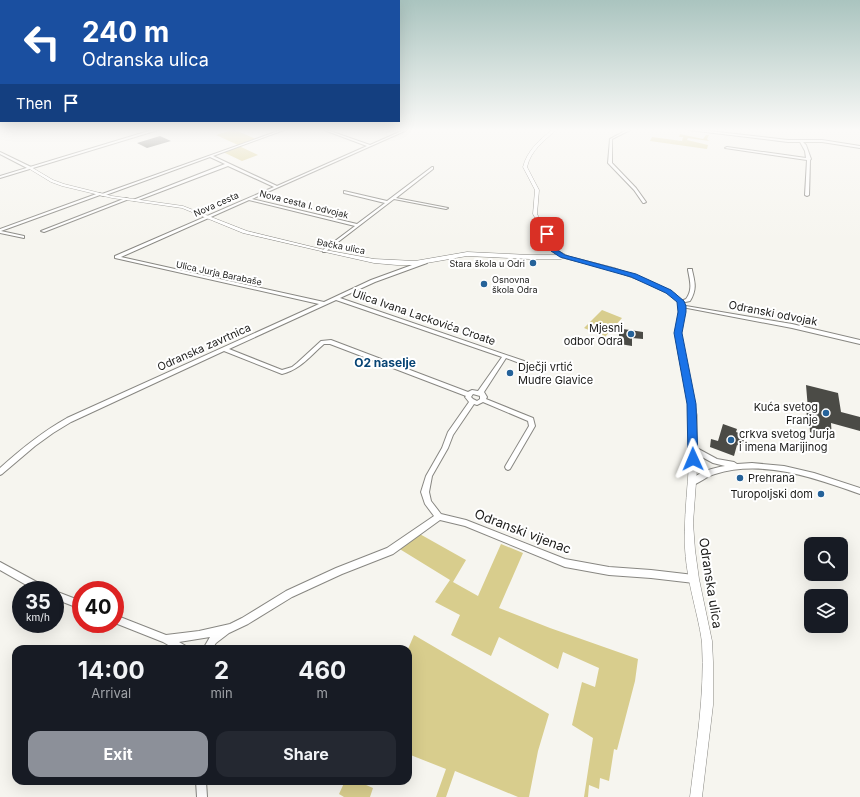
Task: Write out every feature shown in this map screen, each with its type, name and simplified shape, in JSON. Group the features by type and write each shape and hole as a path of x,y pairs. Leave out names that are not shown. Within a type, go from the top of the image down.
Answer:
{"main road":[{"path":"0,177 30,168"}],"street":[{"path":"101,194 178,167"},
{"name":"Đačka ulica","path":"135,200 221,167"},
{"path":"236,167 277,187"},
{"name":"Nova cesta","path":"120,255 322,167"},
{"path":"525,167 526,172 537,190 535,214 553,250 566,257 613,269 640,278 668,291 682,304"},
{"path":"614,167 635,189 644,202"},
{"path":"807,195 808,167"},
{"name":"Đačka ulica","path":"30,168 55,182 127,199 183,206 245,232 325,251 374,260 400,263 429,261 467,254 566,257"},
{"path":"325,251 432,168"},
{"path":"344,192 387,202"},
{"name":"Đačka ulica","path":"0,231 101,194"},
{"path":"393,198 446,208"},
{"name":"Đačka ulica","path":"43,231 127,199"},
{"name":"Nova cesta I. odvojak","path":"248,199 357,225"},
{"name":"Đačka ulica","path":"0,231 23,237"},
{"path":"549,256 553,250"},
{"name":"Ulica Jurja Barabaše","path":"120,255 117,258 323,304"},
{"name":"Odranska zavrtnica","path":"0,472 32,443 58,425 373,281 429,261"},
{"path":"400,263 406,266 405,269"},
{"name":"Odranska ulica","path":"690,270 692,294 688,300 682,304 678,333 692,404 693,482 689,537 694,580 707,641 708,662 708,705 696,797"},
{"name":"Ulica Ivana Lackovića Croate","path":"336,298 522,362"},
{"name":"Odranski odvojak","path":"682,304 792,326 860,342"},
{"path":"224,349 282,372 294,368 323,342 331,342 469,395"},
{"name":"Ulica Ivana Lackovića Croate","path":"480,392 505,356"},
{"path":"469,395 472,392 480,392 484,397 483,400"},
{"path":"469,395 468,398 472,402 480,402 483,400 531,420 532,426 508,467"},
{"path":"166,639 199,635 227,629 245,621 302,587 390,551 439,517 428,502 425,492 429,476 445,448 450,434 472,402"},
{"path":"693,449 715,461 741,466 769,466 792,470 860,491"},
{"path":"693,482 706,473 741,466"},
{"name":"Odranski vijenac","path":"439,517 466,523 564,563 609,572 651,574 694,580"},
{"path":"0,566 27,581"},
{"path":"124,623 166,639 176,645"},
{"path":"210,645 213,640 227,629"},
{"path":"201,785 202,797"}],"shaded area":[{"path":"602,310 622,318 605,337 584,328"},
{"path":"418,533 466,560 453,582 478,596 501,544 523,553 499,608 550,628 638,659 635,681 617,750 614,749 609,781 600,778 599,789 589,785 588,797 584,797 593,738 572,725 582,682 595,687 599,668 563,652 558,669 499,637 491,656 451,635 460,615 435,602 450,580 398,548"},
{"path":"414,635 549,714 538,751 529,797 518,797 455,771 446,797 436,797 446,769 412,756 412,645 410,645"},
{"path":"343,785 366,785 373,788 370,797 344,797 339,794"}],"building":[{"path":"623,329 643,332 643,339 632,338 632,346 614,343 614,336 619,337 619,330"},
{"name":"Kuća svetog Franje","path":"806,385 838,393 841,412 860,417 860,431 831,423 832,439 824,436 825,439 816,437 816,434 810,432 809,417 807,417 806,408 808,409"},
{"name":"crkva svetog Jurja i imena Marijinog","path":"723,424 737,429 736,432 745,435 742,447 737,445 734,456 710,447 711,439 718,441"}],"place":[{"name":"Stara škola u Odri","path":"533,263"},
{"name":"Osnovna škola Odra","path":"484,284"},
{"name":"Mjesni odbor Odra","path":"631,334"},
{"name":"Dječji vrtić Mudre Glavice","path":"510,373"},
{"name":"Kuća svetog Franje","path":"826,413"},
{"name":"crkva svetog Jurja i imena Marijinog","path":"731,440"},
{"name":"Prehrana","path":"740,478"},
{"name":"Turopoljski dom","path":"821,494"}],"district":[{"name":"O2 naselje","path":"385,362"}],"route":[{"path":"547,234 553,250 557,253 568,258 613,269 646,280 668,291 680,301 682,312 678,333 692,404 693,459"}]}
